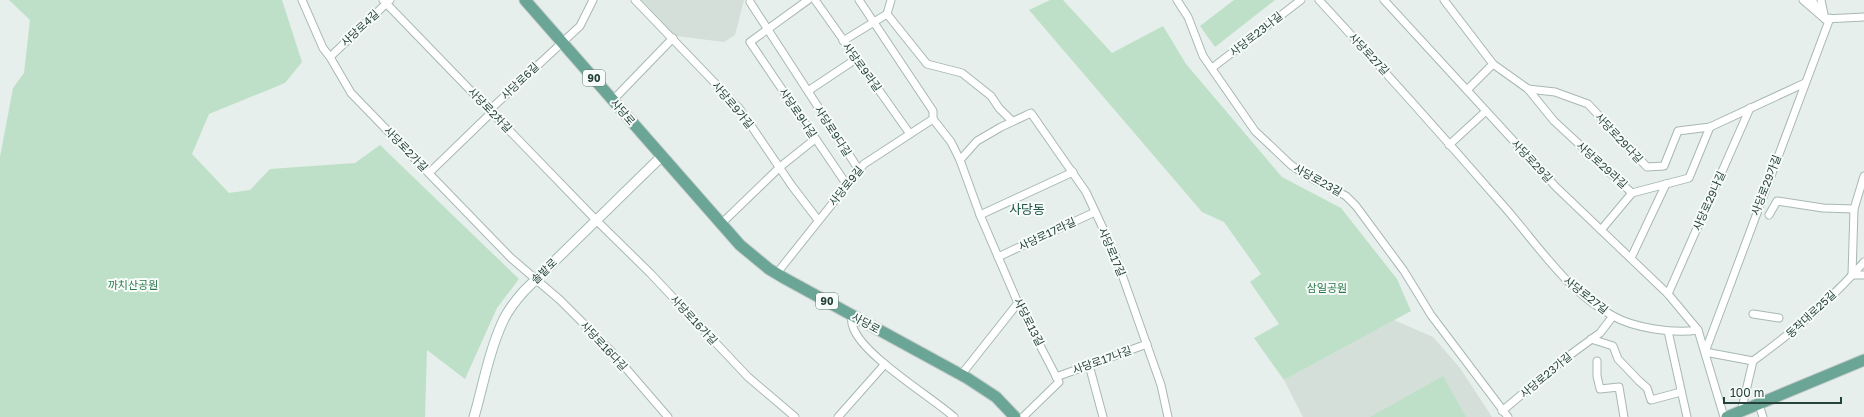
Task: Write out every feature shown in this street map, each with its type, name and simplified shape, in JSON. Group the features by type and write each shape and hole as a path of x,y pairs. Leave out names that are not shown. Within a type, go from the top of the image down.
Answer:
{"main road":[{"name":"사당로","path":"525,0 662,156 755,258 777,273 961,375 996,397 1015,417"},
{"path":"1727,417 1759,405 1864,360"}],"street":[{"name":"사당로2가길","path":"302,0 323,48 351,93 511,258 535,280"},
{"name":"사당로6길","path":"429,173 492,112 494,106 580,26 593,0"},
{"name":"사당로9가길","path":"635,0 739,108 818,220"},
{"path":"768,30 808,0"},
{"name":"사당로9라길","path":"815,0 843,42 910,134"},
{"name":"사당로13길","path":"860,0 933,111 933,119 951,142 960,160 980,215 1018,303 1056,377"},
{"path":"843,42 887,14 891,0"},
{"name":"사당로23길","path":"1177,0 1188,17 1203,56 1255,131 1291,165 1307,176 1346,196 1361,212 1404,271 1431,315 1508,417"},
{"name":"사당로23나길","path":"1212,68 1301,0"},
{"name":"사당로27길","path":"1319,0 1392,78 1529,235 1563,278 1591,302 1613,316 1637,324 1668,331 1686,332 1698,330"},
{"name":"사당로29길","path":"1384,0 1556,187 1668,294 1698,330 1724,417"},
{"name":"사당로29다길","path":"1444,0 1493,64 1528,89 1555,92 1588,104 1647,167 1664,166 1678,131 1710,127 1805,83"},
{"path":"1803,0 1827,19 1864,17"},
{"path":"1812,0 1827,19"},
{"path":"1821,0 1827,19"},
{"name":"사당로4길","path":"330,57 387,1"},
{"name":"사당로2차길","path":"387,1 596,220"},
{"name":"사당로9다길","path":"750,2 859,170"},
{"path":"887,14 927,64 962,73 991,96 999,108 1012,121 977,141 960,160"},
{"name":"사당로29가길","path":"1705,352 1805,83 1827,19"},
{"name":"사당로9나길","path":"768,30 750,42 847,185"},
{"path":"613,100 673,38"},
{"path":"808,91 856,59"},
{"path":"1467,90 1493,64"},
{"name":"사당로29라길","path":"1528,89 1554,121 1632,192 1689,178 1710,127"},
{"name":"사당로29나길","path":"1668,294 1750,108"},
{"path":"1449,145 1486,111"},
{"name":"사당로17길","path":"1012,121 1031,113 1073,172 1095,212 1114,252 1147,344 1161,385 1168,417"},
{"name":"사당로9길","path":"777,273 864,164 933,119"},
{"path":"722,223 780,167 816,139"},
{"name":"솔밭로","path":"474,417 503,321 512,306 535,280 662,156"},
{"path":"980,215 1073,172"},
{"path":"1864,176 1854,209 1852,275 1864,275"},
{"path":"1631,258 1666,184"},
{"path":"1601,230 1632,192"},
{"path":"1769,215 1778,201 1823,208 1854,209"},
{"name":"사당로17라길","path":"998,257 1095,212"},
{"name":"사당로16가길","path":"596,220 650,273 748,378 795,417"},
{"name":"동작대로25길","path":"1753,361 1790,334 1864,262"},
{"name":"사당로16다길","path":"535,280 560,300 611,351 668,417"},
{"path":"961,375 1018,303"},
{"path":"1753,314 1779,318"},
{"path":"851,315 852,326 859,339 885,364 954,417"},
{"name":"사당로23가길","path":"1502,411 1600,333 1613,316"},
{"path":"1668,331 1687,417"},
{"path":"1591,339 1613,346 1618,359 1638,381 1647,388 1651,400 1681,392"},
{"name":"사당로17나길","path":"1056,377 1147,344"},
{"path":"1705,352 1753,361 1740,412"},
{"path":"1597,361 1597,376 1600,390 1620,387 1624,417"},
{"path":"838,417 885,364"},
{"path":"1089,365 1103,417"},
{"path":"1023,417 1059,382 1056,377"},
{"path":"1759,405 1763,417"}],"shaded area":[{"path":"642,0 744,0 735,35 724,42 676,36"},
{"path":"1394,320 1433,337 1460,368 1492,417 1303,417 1284,380"}],"green space":[{"name":"까치산공원","path":"9,0 282,0 302,62 285,83 209,114 192,154 229,193 250,190 270,169 355,163 380,145 519,279 497,308 465,379 427,350 425,417 0,417 0,157 13,88 24,73 30,20"},
{"name":"삼일공원","path":"1050,0 1063,0 1112,53 1163,26 1186,64 1282,177 1341,208 1397,279 1411,311 1284,380 1254,338 1279,324 1250,282 1261,274 1224,222 1202,212 1029,10"},
{"path":"1234,0 1275,0 1215,47 1200,26"},
{"path":"1443,376 1466,417 1370,417"}],"district":[{"name":"사당동","path":"1027,209"}]}
